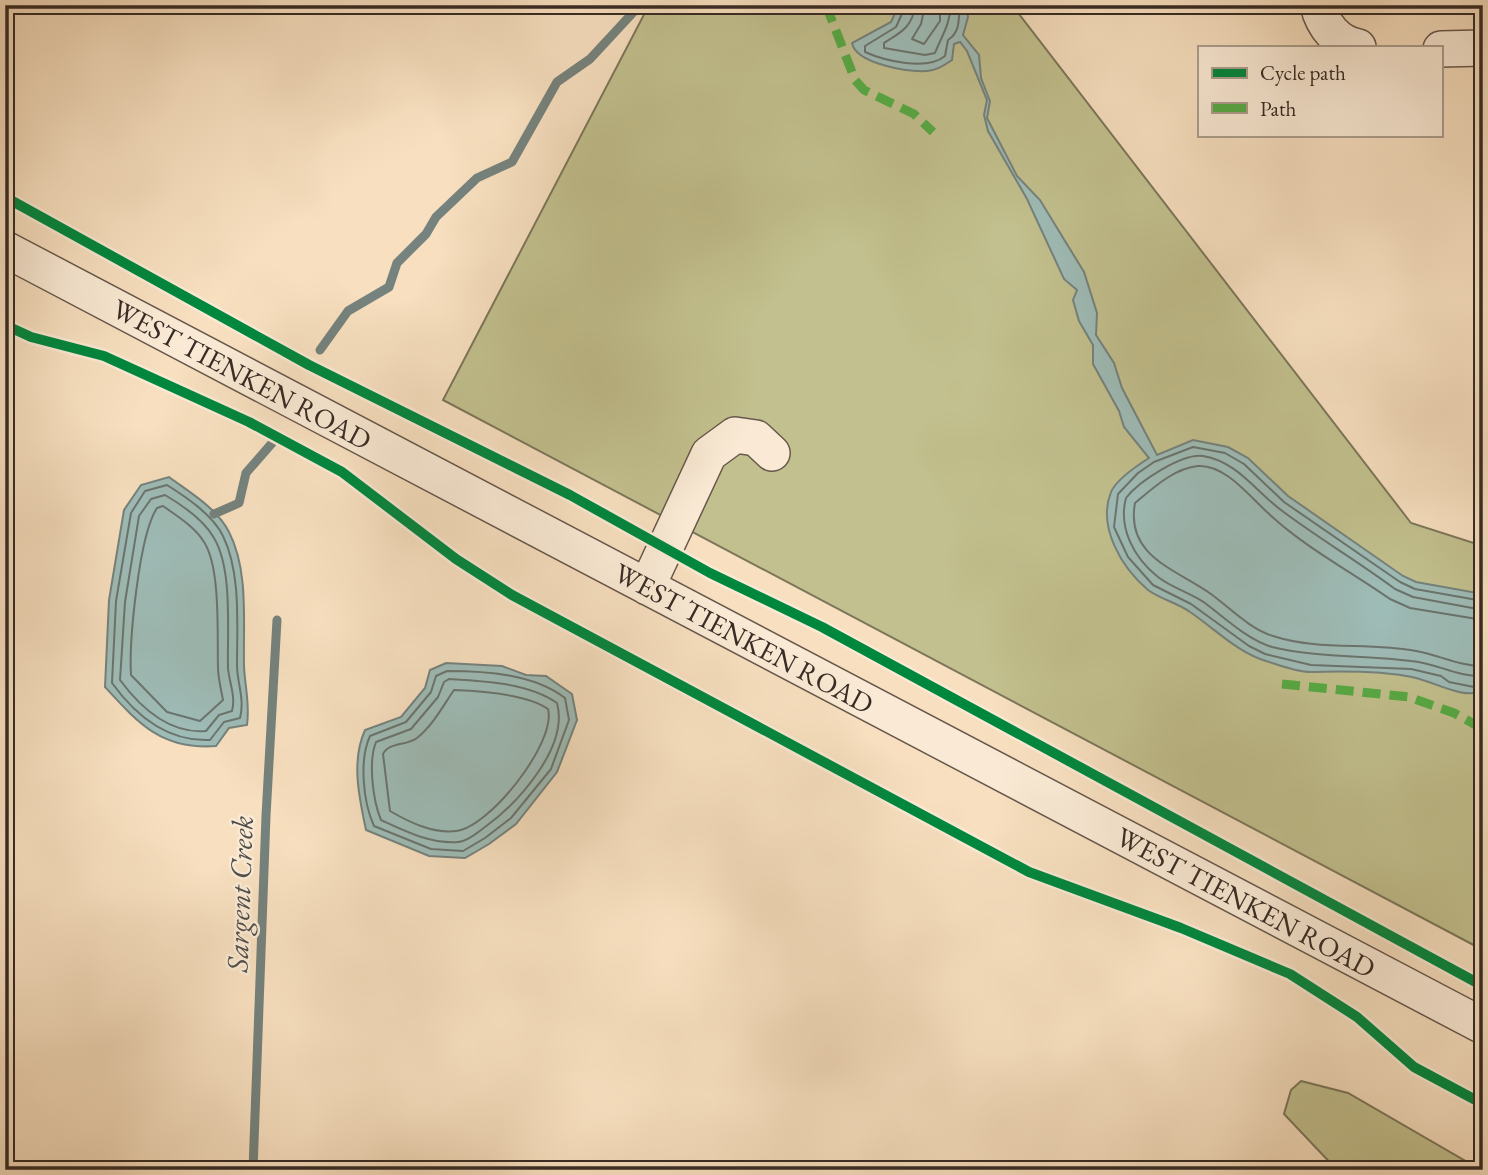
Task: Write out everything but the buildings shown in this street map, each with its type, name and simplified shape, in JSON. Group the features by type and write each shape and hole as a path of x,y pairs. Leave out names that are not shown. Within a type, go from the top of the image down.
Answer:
{"street":[{"path":"1318,5 1327,28 1346,45 1352,46"},
{"path":"1442,49 1483,48"},
{"name":"WEST TIENKEN ROAD","path":"5,249 1483,1026"},
{"path":"646,587 709,454 735,435 756,438 772,453"}],"shaded area":[{"path":"649,5 1012,5 1411,523 1483,546 1483,950 443,400"},
{"path":"1301,1081 1348,1093 1481,1170 1337,1170 1284,1114 1291,1090"}],"water":[{"path":"899,5 966,5 968,17 963,35 979,55 981,78 990,101 987,118 1017,176 1040,200 1084,272 1097,313 1096,335 1114,363 1122,388 1157,455 1193,440 1228,447 1248,458 1288,496 1403,576 1416,582 1483,594 1483,691 1457,692 1420,679 1388,674 1307,672 1266,661 1236,646 1185,609 1153,593 1138,581 1114,546 1107,519 1108,505 1111,492 1118,483 1149,458 1124,427 1119,411 1093,364 1093,345 1079,321 1073,300 1077,290 1064,279 1027,199 988,131 984,115 987,100 967,51 960,42 954,44 952,60 934,70 918,71 872,61 856,50 852,43 891,22"},
{"path":"169,477 202,501 224,523 240,563 244,598 247,725 229,728 216,746 181,744 166,739 141,723 105,687 109,600 124,510 141,485"},
{"path":"446,663 502,666 526,675 546,676 572,694 577,720 557,772 516,824 465,858 429,856 366,830 358,779 358,754 365,730 401,717 425,688 430,670"}],"waterway":[{"path":"320,350 348,311 389,287 397,263 426,234 436,217 477,178 512,162 557,82 590,59 640,5"},
{"path":"214,514 239,503 246,473 273,442"},
{"name":"Sargent Creek","path":"253,1170 266,816 277,620"}],"marked path":[{"path":"826,5 855,80 864,90 914,114 933,132"},
{"path":"1282,684 1409,697 1454,713 1483,729"}],"cycle path":[{"path":"5,197 309,365 570,495 710,573 822,627 1483,986"},
{"path":"5,325 31,337 104,356 249,422 342,472 456,559 512,595 1029,872 1181,928 1290,974 1357,1017 1414,1067 1483,1104"}]}
